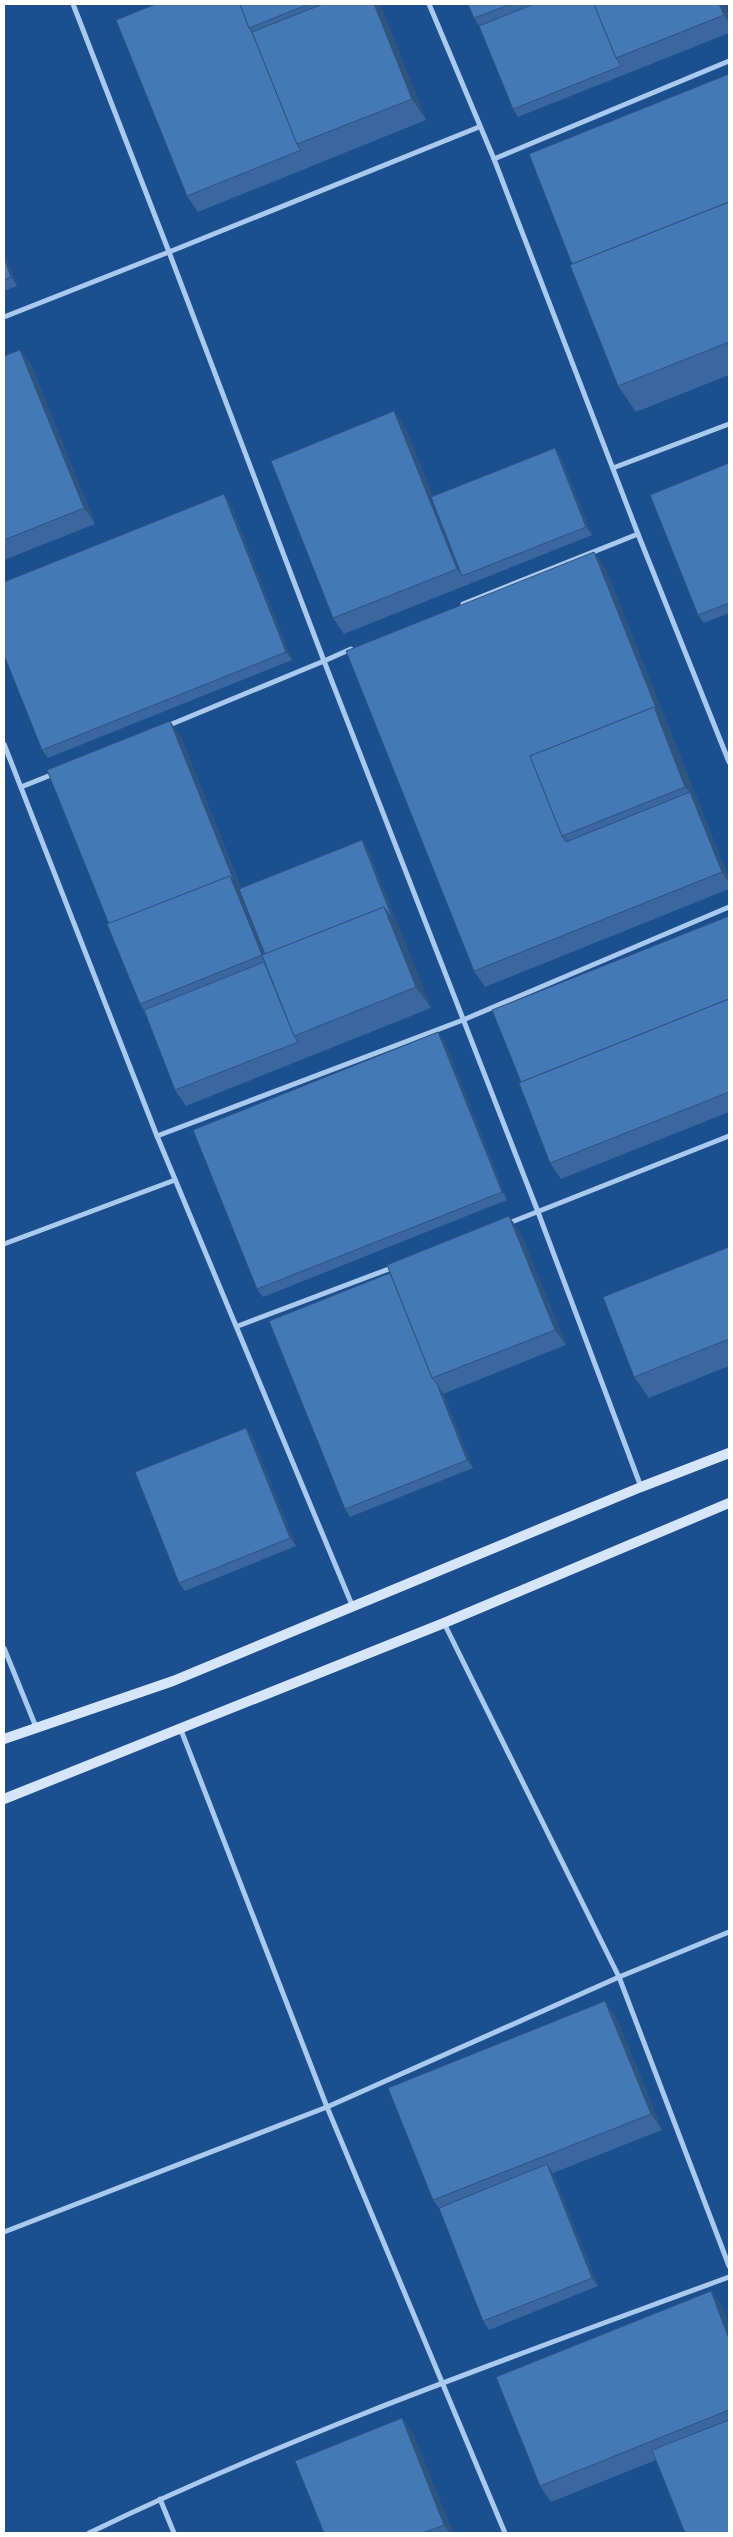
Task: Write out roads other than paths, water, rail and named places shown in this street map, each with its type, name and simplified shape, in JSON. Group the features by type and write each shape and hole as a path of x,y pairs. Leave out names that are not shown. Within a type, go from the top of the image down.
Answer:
{"main road":[{"path":"4,1739 173,1681 352,1605 729,1453"},
{"path":"4,1799 444,1623 729,1503"}],"street":[{"path":"73,4 324,661 538,1212 641,1487"},
{"path":"429,4 494,160 638,534 728,753 729,762"},
{"path":"494,160 729,61"},
{"path":"4,317 479,127"},
{"path":"613,468 729,424"},
{"path":"453,608 638,534"},
{"path":"158,730 361,646"},
{"path":"4,744 157,1136 238,1326 352,1605"},
{"path":"21,787 67,768"},
{"path":"157,1136 463,1020 729,907"},
{"path":"502,1226 729,1136"},
{"path":"4,1244 175,1180"},
{"path":"238,1326 401,1264"},
{"path":"444,1623 619,1977 729,2266"},
{"path":"4,1648 36,1728"},
{"path":"180,1730 326,2107 505,2533"},
{"path":"4,2232 326,2107 619,1977 729,1932"},
{"path":"89,2533 160,2499 443,2383 729,2277"},
{"path":"160,2499 174,2533"}]}
